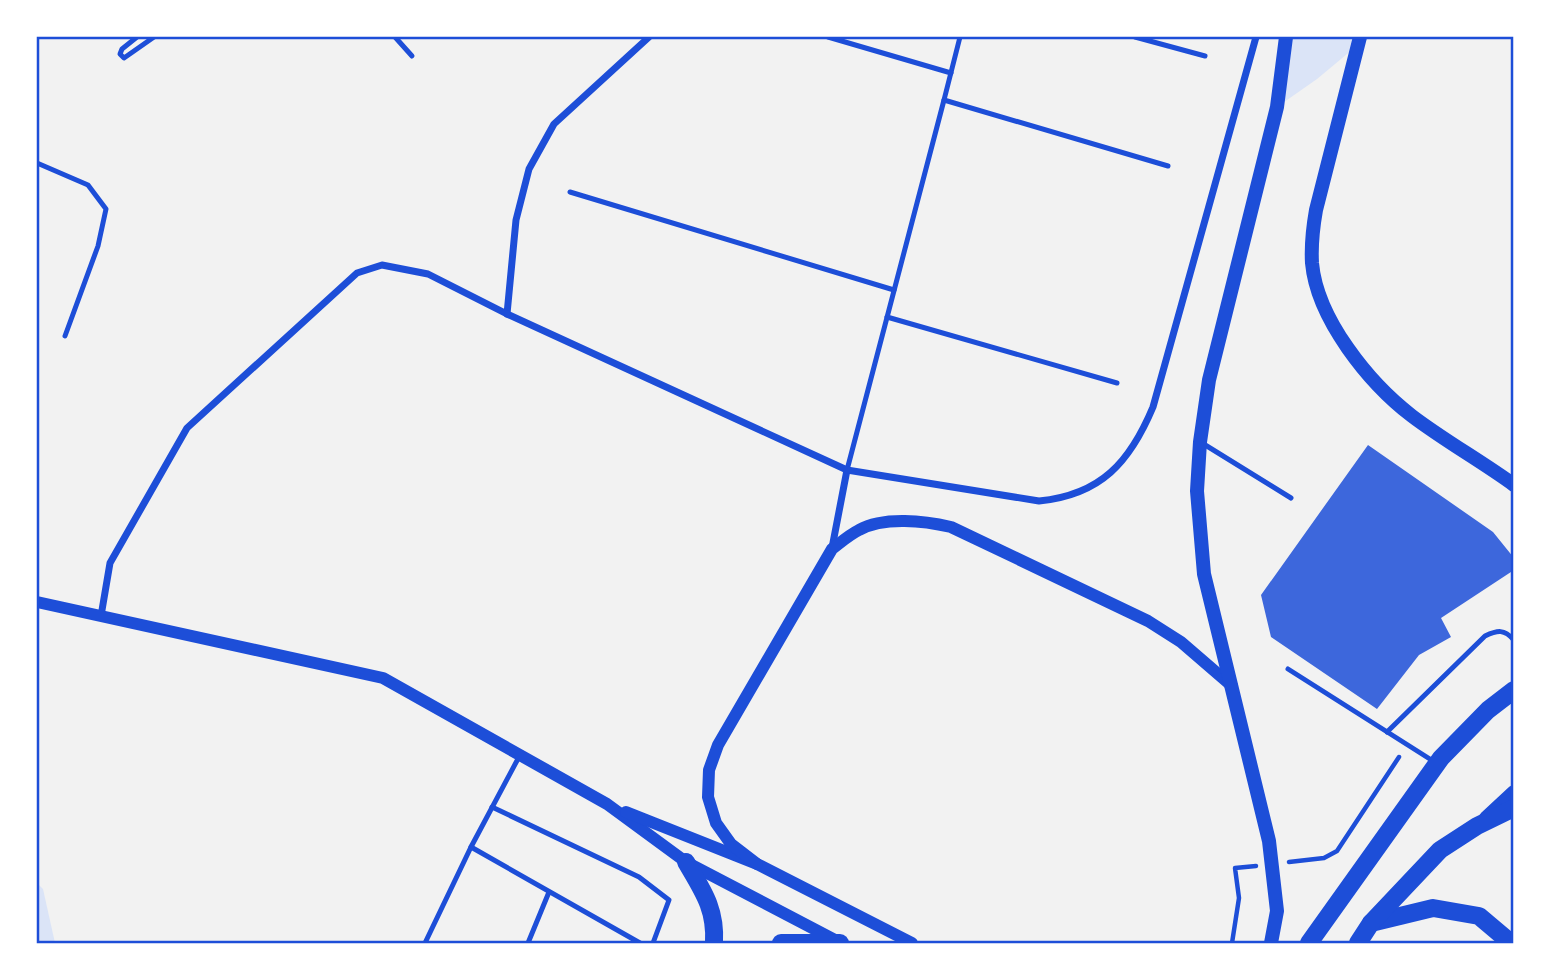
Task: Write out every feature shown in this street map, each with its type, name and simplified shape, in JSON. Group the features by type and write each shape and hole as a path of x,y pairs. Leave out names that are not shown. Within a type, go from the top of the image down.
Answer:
{"main road":[{"path":"1271,943 1277,911 1269,841 1204,574 1198,491 1200,442 1209,380 1277,107 1286,37"},
{"path":"1360,37 1315,209 1312,265 1319,290 1330,318 1346,344 1389,396 1412,415 1514,485"},
{"path":"1309,943 1437,764 1463,734 1514,690"},
{"path":"1477,826 1514,792"},
{"path":"1358,943 1371,923 1440,850 1477,826 1514,808"},
{"path":"686,862 709,903 715,923 714,943"},
{"path":"1371,923 1433,908 1479,916 1511,943"},
{"path":"781,943 840,943"}],"street":[{"path":"507,314 516,220 529,169 554,124 649,37"},
{"path":"101,616 110,563 187,428 357,273 382,265 428,274 507,314 846,470 1039,501 1058,499 1091,486 1127,457 1141,437 1153,408 1256,37"},
{"path":"757,864 731,844 716,822 708,797 709,770 718,745 832,549 846,470"},
{"path":"832,549 861,528 887,523 923,520 951,527 1148,621 1181,642 1232,686"},
{"path":"37,602 383,678 607,804 686,862 840,943"},
{"path":"607,804 757,864 912,943"}],"lane":[{"path":"137,37 122,49 120,54 124,58 154,37"},
{"path":"395,37 412,56"},
{"path":"828,37 951,73"},
{"path":"846,470 960,37"},
{"path":"1135,37 1205,57"},
{"path":"944,100 1168,166"},
{"path":"37,163 88,185 106,209 97,246 65,336"},
{"path":"570,192 894,290"},
{"path":"887,317 1117,383"},
{"path":"1200,442 1292,498"},
{"path":"1387,732 1485,636 1497,630 1506,632 1514,640"},
{"path":"1288,669 1437,764"},
{"path":"425,943 471,847 520,755"},
{"path":"492,807 639,877 669,900 653,943"},
{"path":"471,847 640,943"},
{"path":"528,943 549,892"}],"path":[{"path":"1324,858 1337,851 1347,838 1407,744"},
{"path":"1232,943 1239,898 1235,868"}],"shaded area":[{"path":"1286,37 1360,37 1359,44 1317,79 1277,107"},
{"path":"37,883 43,889 55,943 37,943"}],"building":[{"path":"1368,445 1493,532 1514,558 1514,570 1441,618 1451,637 1419,655 1377,709 1271,637 1261,595"}]}
